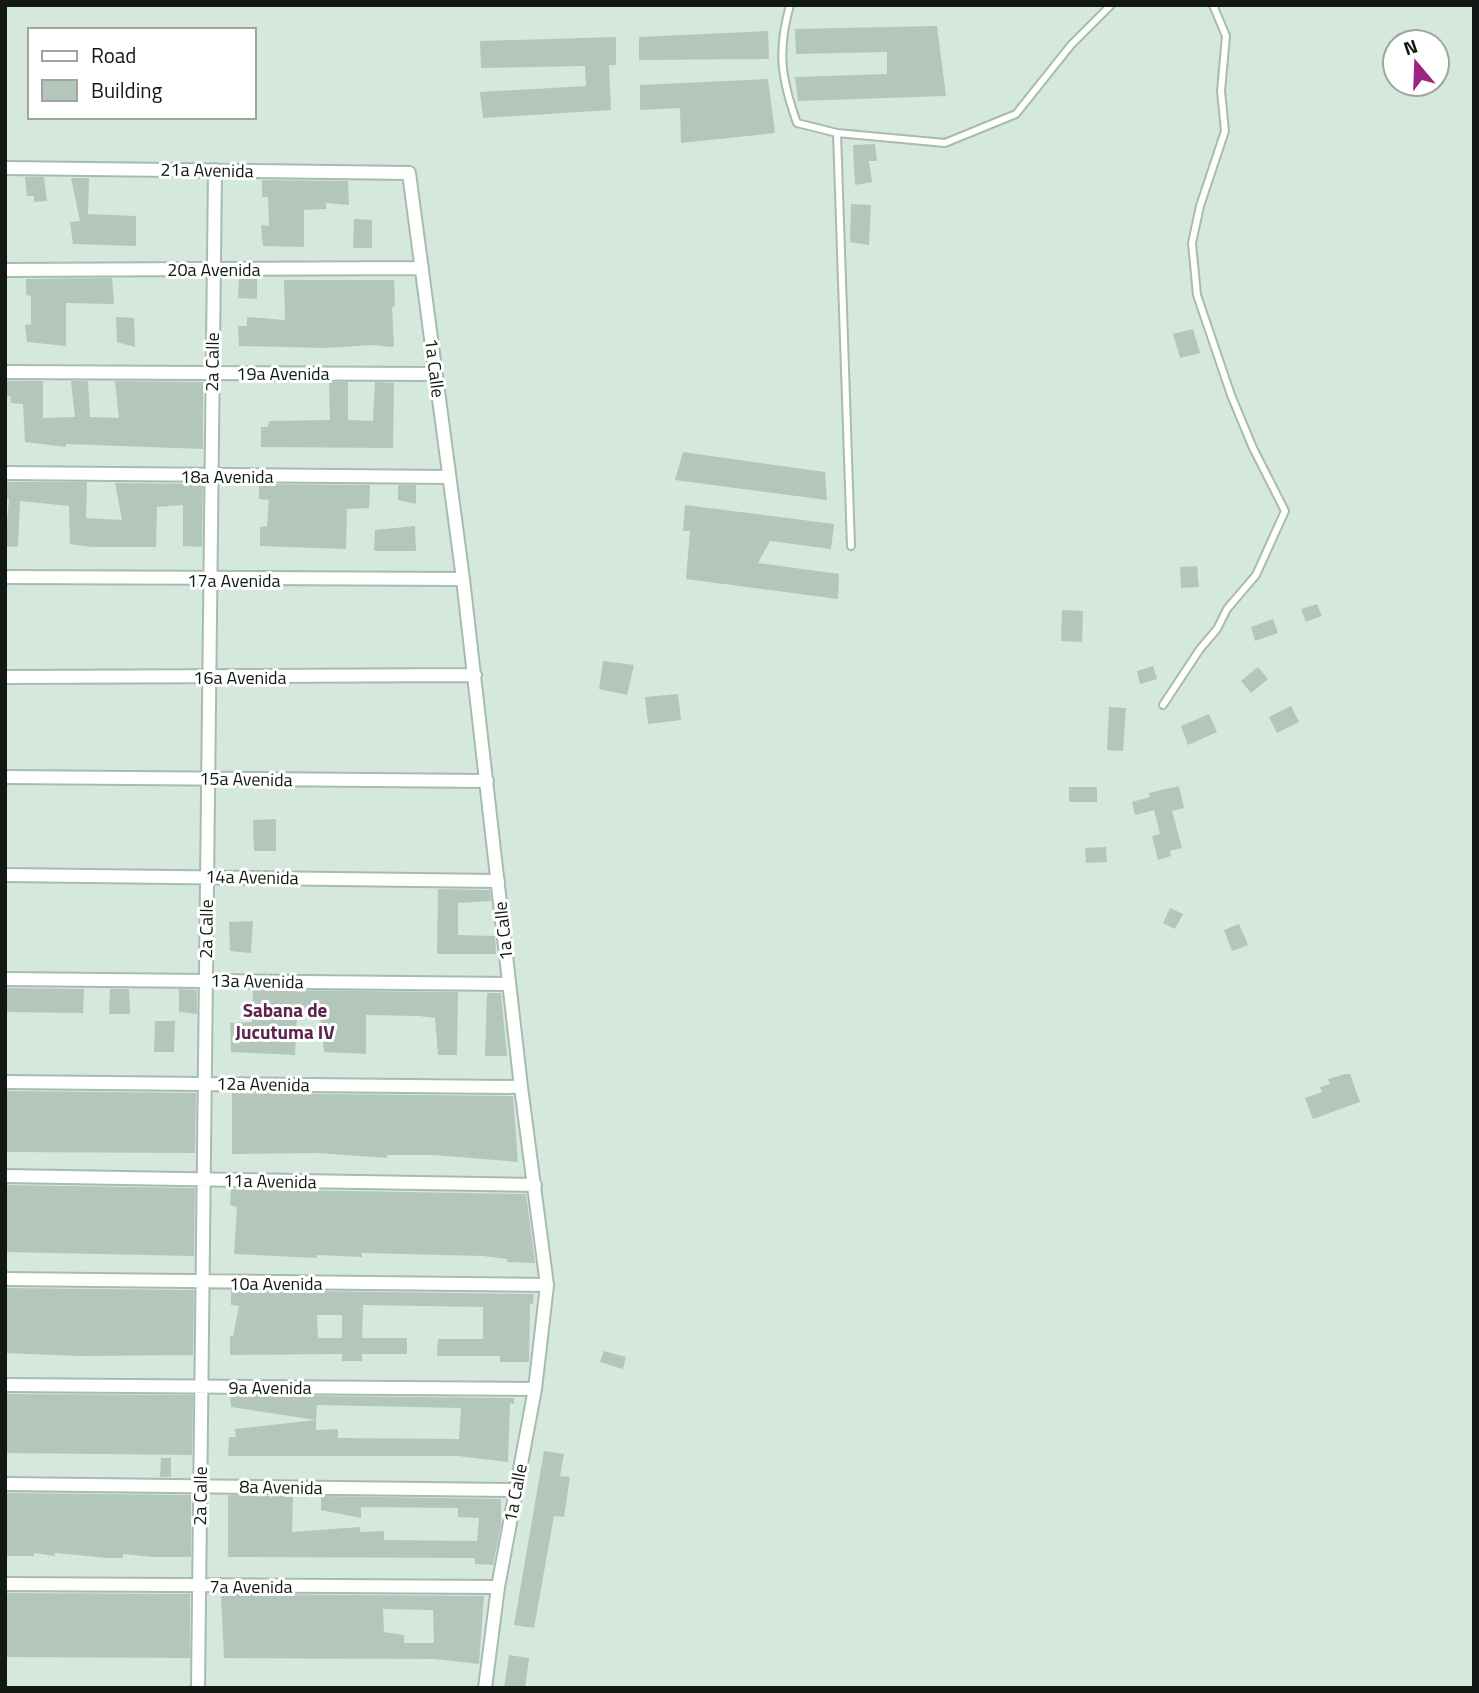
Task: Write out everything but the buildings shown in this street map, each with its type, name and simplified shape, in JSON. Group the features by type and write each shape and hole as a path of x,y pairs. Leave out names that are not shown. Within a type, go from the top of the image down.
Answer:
{"street":[{"name":"21a Avenida","path":"5,168 409,173"},
{"name":"2a Calle","path":"198,1688 215,170"},
{"name":"1a Calle","path":"409,173 475,675 521,1087 547,1284 535,1389 498,1587 485,1688"},
{"name":"20a Avenida","path":"5,270 422,268"},
{"name":"19a Avenida","path":"5,372 435,374"},
{"name":"18a Avenida","path":"5,473 449,477"},
{"name":"17a Avenida","path":"5,577 210,580 463,579"},
{"name":"16a Avenida","path":"5,677 475,675"},
{"name":"15a Avenida","path":"5,777 487,781"},
{"name":"14a Avenida","path":"5,875 498,881"},
{"name":"13a Avenida","path":"5,979 509,984"},
{"name":"12a Avenida","path":"5,1082 521,1087"},
{"name":"11a Avenida","path":"5,1176 535,1185"},
{"name":"10a Avenida","path":"5,1279 203,1283 547,1284"},
{"name":"9a Avenida","path":"5,1385 535,1389"},
{"name":"8a Avenida","path":"5,1484 515,1490"},
{"name":"7a Avenida","path":"5,1584 498,1587"}],"lane":[{"path":"790,5 781,37 785,90 797,123 837,132 945,142 1016,114 1070,46 1111,5"},
{"path":"1163,705 1200,649 1217,629 1227,609 1256,575 1285,512 1253,448 1231,395 1197,295 1192,243 1200,206 1224,131 1221,91 1226,36 1213,5"},
{"path":"837,132 851,546"}],"district":[{"name":"Sabana de Jucutuma IV","path":"285,1020"}]}
